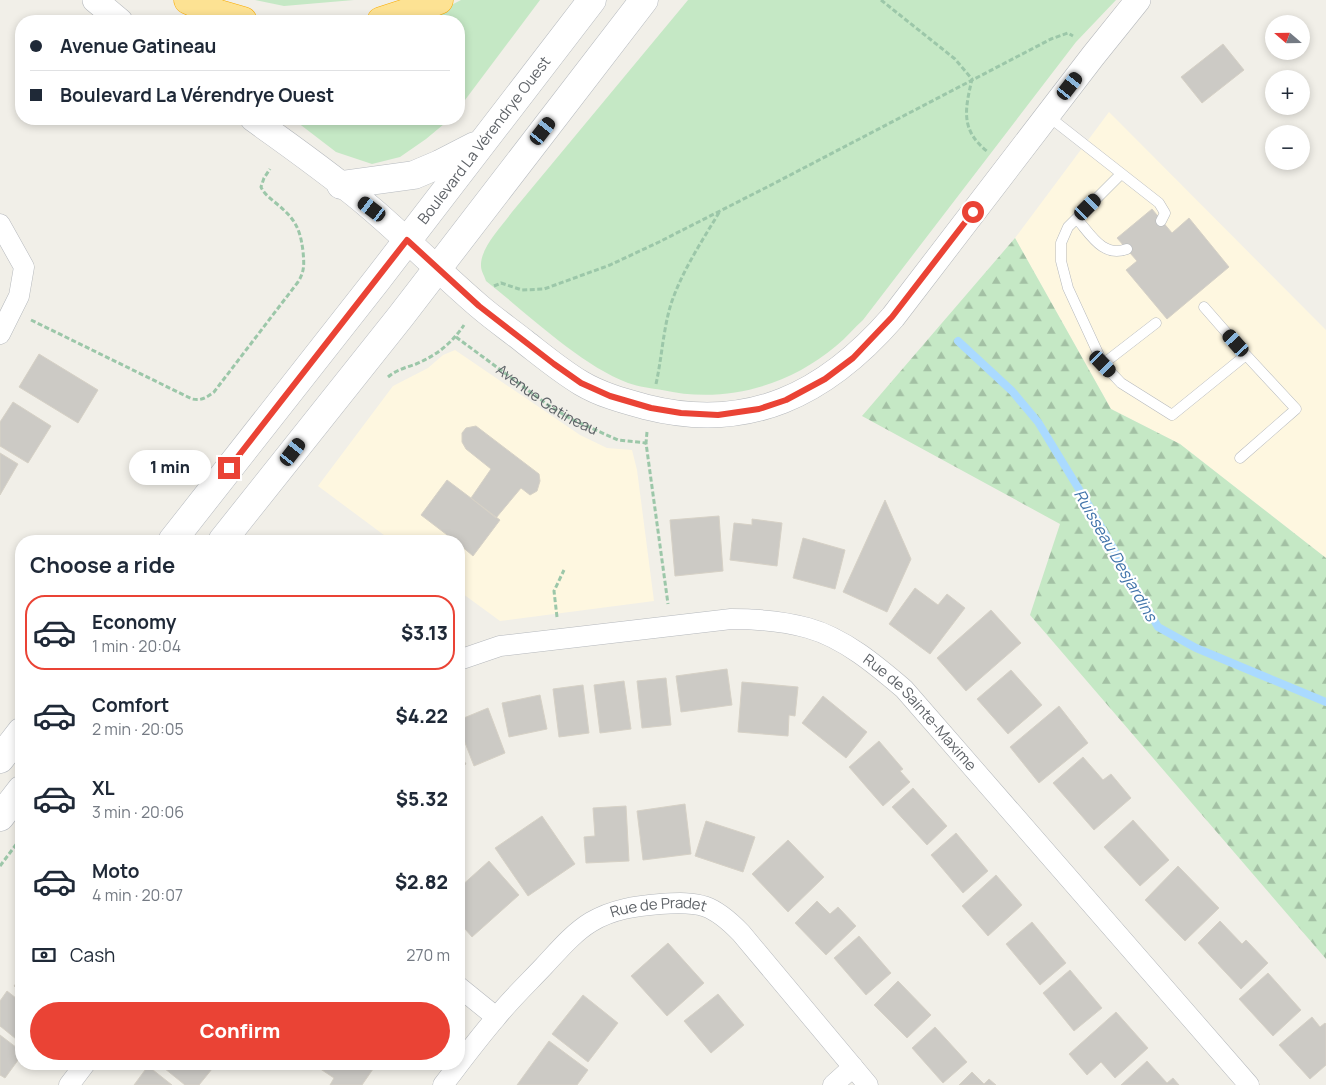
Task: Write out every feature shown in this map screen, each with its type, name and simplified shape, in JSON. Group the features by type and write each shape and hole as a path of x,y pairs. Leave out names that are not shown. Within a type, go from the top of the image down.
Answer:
{"highway":[{"path":"188,0 222,15"},
{"path":"402,15 439,0"}],"main road":[{"name":"Boulevard La Vérendrye Ouest","path":"177,535 592,0"},
{"path":"227,535 395,324 644,0"},
{"path":"341,185 414,175 482,142"},
{"path":"0,759 15,740"},
{"path":"0,817 15,798"}],"street":[{"path":"95,0 113,15"},
{"path":"261,125 372,209 479,306 572,378 650,416 681,413 706,415 745,412 786,400 811,387 867,346 892,317 1138,0"},
{"path":"0,224 24,267 19,296 0,334"},
{"name":"Rue de Sainte-Maxime","path":"465,658 500,646 732,619 757,620 809,628 834,639 879,667 904,689 1249,1085"},
{"name":"Rue de Pradet","path":"465,1058 496,1017 570,938 590,922 612,912 633,906 685,902 700,904 727,918 868,1085"},
{"path":"465,993 496,1017"},
{"path":"833,1085 853,1067"},
{"path":"69,1085 81,1070"},
{"name":"Rue de Pradet","path":"444,1085 455,1070"}],"lane":[{"path":"1048,115 1159,203 1165,213 1161,221"},
{"path":"1121,174 1068,227 1061,243 1061,260 1068,288 1103,364 1121,383 1172,415 1246,355"},
{"path":"1077,219 1097,242 1107,250 1118,253 1127,249"},
{"path":"1204,307 1296,410 1240,458"},
{"path":"1103,364 1156,323"}],"path":[{"path":"881,0 956,59 972,79"},
{"path":"494,286 497,283 503,283 528,291 544,289 610,265 720,211 1059,35 1068,33 1074,36"},
{"path":"972,79 966,107 967,122 973,137 993,156"},
{"path":"28,319 192,399 208,397 214,392 298,282 303,270 299,228 290,215 267,196 261,186 270,169"},
{"path":"669,612 646,443 662,338 672,302 679,282 720,211"},
{"path":"384,380 396,372 444,350 466,323"},
{"name":"Avenue Gatineau","path":"456,337 548,405 571,419 618,440 646,443"},
{"path":"556,612 554,591 564,570"},
{"path":"0,866 15,846"}],"shaded area":[{"path":"1109,112 1326,330 1326,558 1180,444 1111,409 1015,238"},
{"path":"455,350 580,435 607,448 632,450 637,470 654,601 500,621 465,595 465,535 384,535 318,486 393,386 428,368 443,355"}],"green space":[{"path":"255,0 354,0 284,6"},
{"path":"461,0 540,0 465,100 465,15 431,15"},
{"path":"688,0 1116,0 1076,42 863,320 843,340 817,360 776,382 754,389 708,395 685,394 641,386 628,383 610,375 591,364 536,323 486,281 481,266 484,252 488,245 512,212"},
{"path":"301,125 443,125 400,157 372,164 336,152"},
{"path":"1015,238 1111,409 1180,444 1326,558 1326,959 1030,615 1060,524 862,416"}],"building":[{"path":"1223,44 1244,70 1202,103 1181,77"},
{"path":"1152,209 1172,233 1189,218 1229,267 1167,319 1126,270 1137,261 1117,238"},
{"path":"39,354 98,390 78,423 19,387"},
{"path":"13,402 51,426 28,463 0,446 0,422"},
{"path":"476,426 539,474 540,481 537,491 530,495 521,488 496,518 471,498 491,469 466,449 462,442 462,433 466,428"},
{"path":"0,453 18,464 0,495"},
{"path":"447,480 500,520 473,556 465,549 465,535 447,535 421,515"},
{"path":"885,500 911,559 887,612 843,592"},
{"path":"719,516 723,571 675,576 670,520"},
{"path":"752,519 782,523 777,566 730,560 734,523 752,525"},
{"path":"803,538 845,550 835,589 793,578"},
{"path":"915,588 938,605 947,594 965,608 930,654 889,624"},
{"path":"991,610 1021,643 966,691 937,658"},
{"path":"727,669 732,705 681,712 676,676"},
{"path":"1011,670 1042,705 1008,734 977,699"},
{"path":"666,678 671,725 642,728 637,681"},
{"path":"624,681 631,729 600,733 594,685"},
{"path":"742,682 798,687 795,716 789,715 788,736 738,732"},
{"path":"583,685 589,733 559,737 553,689"},
{"path":"540,695 547,729 509,737 502,703"},
{"path":"823,696 867,732 846,758 802,723"},
{"path":"1059,706 1088,743 1039,783 1010,747"},
{"path":"488,708 505,753 474,766 465,743 465,718"},
{"path":"879,741 903,769 900,771 910,782 883,806 849,767"},
{"path":"1083,757 1103,780 1111,774 1131,798 1094,830 1053,783"},
{"path":"913,788 947,826 927,845 892,807"},
{"path":"685,804 691,854 643,860 637,811"},
{"path":"626,806 629,861 586,863 584,837 595,836 593,808"},
{"path":"542,816 575,864 528,896 495,848"},
{"path":"1133,820 1169,860 1140,886 1104,847"},
{"path":"706,821 755,837 743,872 695,856"},
{"path":"956,833 988,871 963,893 931,855"},
{"path":"788,840 824,877 788,912 752,874"},
{"path":"489,861 519,895 472,937 465,929 465,883"},
{"path":"1178,866 1219,908 1185,941 1145,900"},
{"path":"996,875 1022,905 988,936 962,906"},
{"path":"817,901 830,914 838,907 856,926 826,955 795,923"},
{"path":"1220,921 1242,944 1246,940 1268,963 1241,989 1198,943"},
{"path":"1032,922 1066,963 1040,985 1006,944"},
{"path":"859,936 891,973 866,995 834,958"},
{"path":"668,943 704,983 667,1016 631,976"},
{"path":"1070,970 1102,1008 1074,1031 1043,993"},
{"path":"1268,973 1301,1010 1273,1036 1239,999"},
{"path":"898,981 931,1015 907,1038 874,1005"},
{"path":"7,991 15,997 15,1038 0,1026 0,1001"},
{"path":"718,994 744,1025 711,1053 684,1021"},
{"path":"583,995 618,1023 588,1062 552,1034"},
{"path":"1116,1012 1148,1048 1115,1078 1101,1062 1087,1075 1069,1054"},
{"path":"1312,1017 1320,1027 1326,1024 1326,1065 1310,1079 1279,1045"},
{"path":"935,1027 967,1062 943,1083 912,1048"},
{"path":"0,1035 15,1046 15,1064 5,1078 0,1075"},
{"path":"549,1041 588,1070 577,1085 517,1085"},
{"path":"1147,1061 1167,1083 1173,1078 1179,1085 1121,1085"},
{"path":"145,1070 153,1070 172,1085 134,1085"},
{"path":"166,1070 211,1070 199,1085 185,1085"},
{"path":"322,1070 372,1070 362,1085 330,1085 334,1078"},
{"path":"972,1072 984,1084 989,1079 996,1085 959,1085"}],"waterway":[{"name":"Ruisseau Desjardins","path":"958,341 1012,391 1038,422 1088,504 1158,627 1196,648 1326,702"}],"route":[{"path":"229,468 407,240 479,306 554,364 591,389 651,408 681,413 718,415 759,409 786,400 825,379 853,358 867,346 892,317 973,212"}]}
